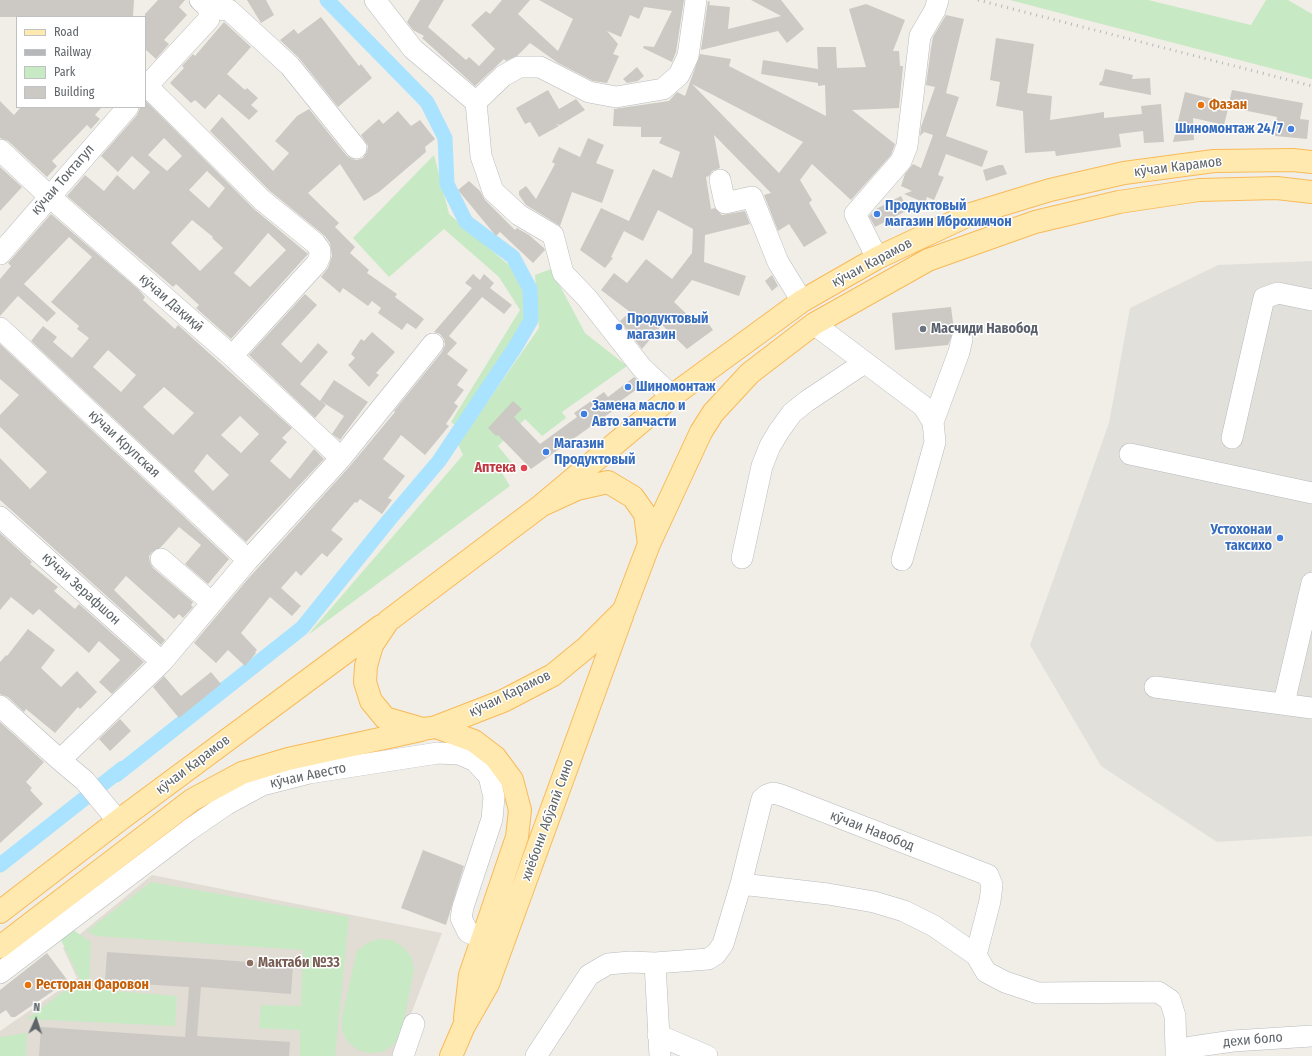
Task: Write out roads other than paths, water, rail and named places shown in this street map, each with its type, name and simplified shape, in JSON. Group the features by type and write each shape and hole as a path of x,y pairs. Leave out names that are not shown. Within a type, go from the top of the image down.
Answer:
{"main road":[{"name":"кӯчаи Карамов","path":"2,908 542,505 672,396 802,301 876,258 971,214 1050,190 1124,173 1214,161 1293,160 1312,162"},
{"name":"кӯчаи Карамов","path":"0,947 192,800 242,773 288,759 430,728 503,701 553,675 587,647 624,610 649,544 701,432 713,413 750,373 814,324 928,260 1036,222 1119,202 1199,190 1277,188 1312,192"},
{"name":"кӯчаи Карамов","path":"542,505 578,489 608,482 634,497 645,514 649,544"},
{"name":"хиёбони Абӯалӣ Сино","path":"451,1056 464,1026 488,984 624,610"},
{"name":"кӯчаи Карамов","path":"388,621 372,645 366,666 365,682 371,701 385,718 430,728"},
{"name":"хиёбони Абӯалӣ Сино","path":"430,728 474,741 495,757 512,780 520,810 517,836 470,975 464,1026"}],"street":[{"path":"375,0 413,49 476,102 480,156 493,191 519,215 554,235 563,273 587,298 642,368 672,396"},
{"path":"476,102 503,76 519,67 540,67 589,92 616,97 663,89 679,75 688,56 696,0"},
{"path":"876,258 856,214 901,161 907,146 920,36 935,10 938,0"},
{"path":"204,4 209,19 146,87 262,200 315,243 320,250 320,256 317,263 232,356"},
{"path":"204,4 229,10 290,66 356,148"},
{"name":"кӯчаи Токтагул","path":"0,254 127,108"},
{"name":"кӯчаи Дақиқӣ","path":"0,150 49,196 232,356 341,458"},
{"path":"720,180 725,203 752,197 778,262 802,301"},
{"path":"1232,438 1264,298 1278,293 1312,300"},
{"path":"814,324 923,406 933,422"},
{"name":"кӯчаи Крупская","path":"0,328 248,560"},
{"path":"902,560 935,442 933,422 959,352 962,339"},
{"path":"60,760 162,662 211,602 341,458 433,344"},
{"path":"742,558 762,466 770,446 779,431 792,413 807,401 864,363"},
{"path":"1130,454 1312,493"},
{"name":"кӯчаи Зерафшон","path":"0,517 162,662"},
{"path":"161,559 211,602"},
{"path":"1284,703 1305,648 1312,583"},
{"path":"1155,687 1284,703 1312,708"},
{"path":"0,706 60,760 86,780 118,821"},
{"name":"кӯчаи Авесто","path":"0,973 189,830 227,804 262,785 309,773 438,753 459,754 475,761 489,776 494,797 492,819 463,907 462,918 468,932 482,938"},
{"name":"кӯчаи Навобод","path":"536,1056 589,975 608,964 630,962 655,963 708,959 716,954 722,944 741,884 762,799 766,795 773,793 988,875 992,885 976,955"},
{"path":"741,884 828,894 904,911 934,926 976,955 986,972 1005,982 1038,992 1158,992 1170,1000 1175,1016 1176,1053"},
{"path":"655,963 660,1056"},
{"path":"403,1056 414,1024"},
{"path":"658,1036 707,1056"},
{"name":"дехи боло","path":"1176,1053 1233,1041 1312,1036"}],"waterway":[{"path":"116,775 302,628 389,520 439,461 516,346 531,320 530,289 513,257 466,222 447,184 445,138 427,102 327,0"},
{"path":"0,865 123,768"}],"railway":[{"path":"978,0 1312,86"}],"place":[{"name":"Фазан","path":"1201,105"},
{"name":"Шиномонтаж 24/7","path":"1291,129"},
{"name":"Продуктовый магазин Иброхимчон","path":"877,214"},
{"name":"Продуктовый магазин","path":"619,327"},
{"name":"Масчиди Навобод","path":"923,329"},
{"name":"Шиномонтаж","path":"628,387"},
{"name":"Замена масло и Авто запчасти","path":"584,414"},
{"name":"Магазин Продуктовый","path":"546,452"},
{"name":"Аптека","path":"524,468"},
{"name":"Устохонаи таксихо","path":"1280,538"},
{"name":"Мактаби №33","path":"250,963"},
{"name":"Ресторан Фаровон","path":"28,985"}]}
